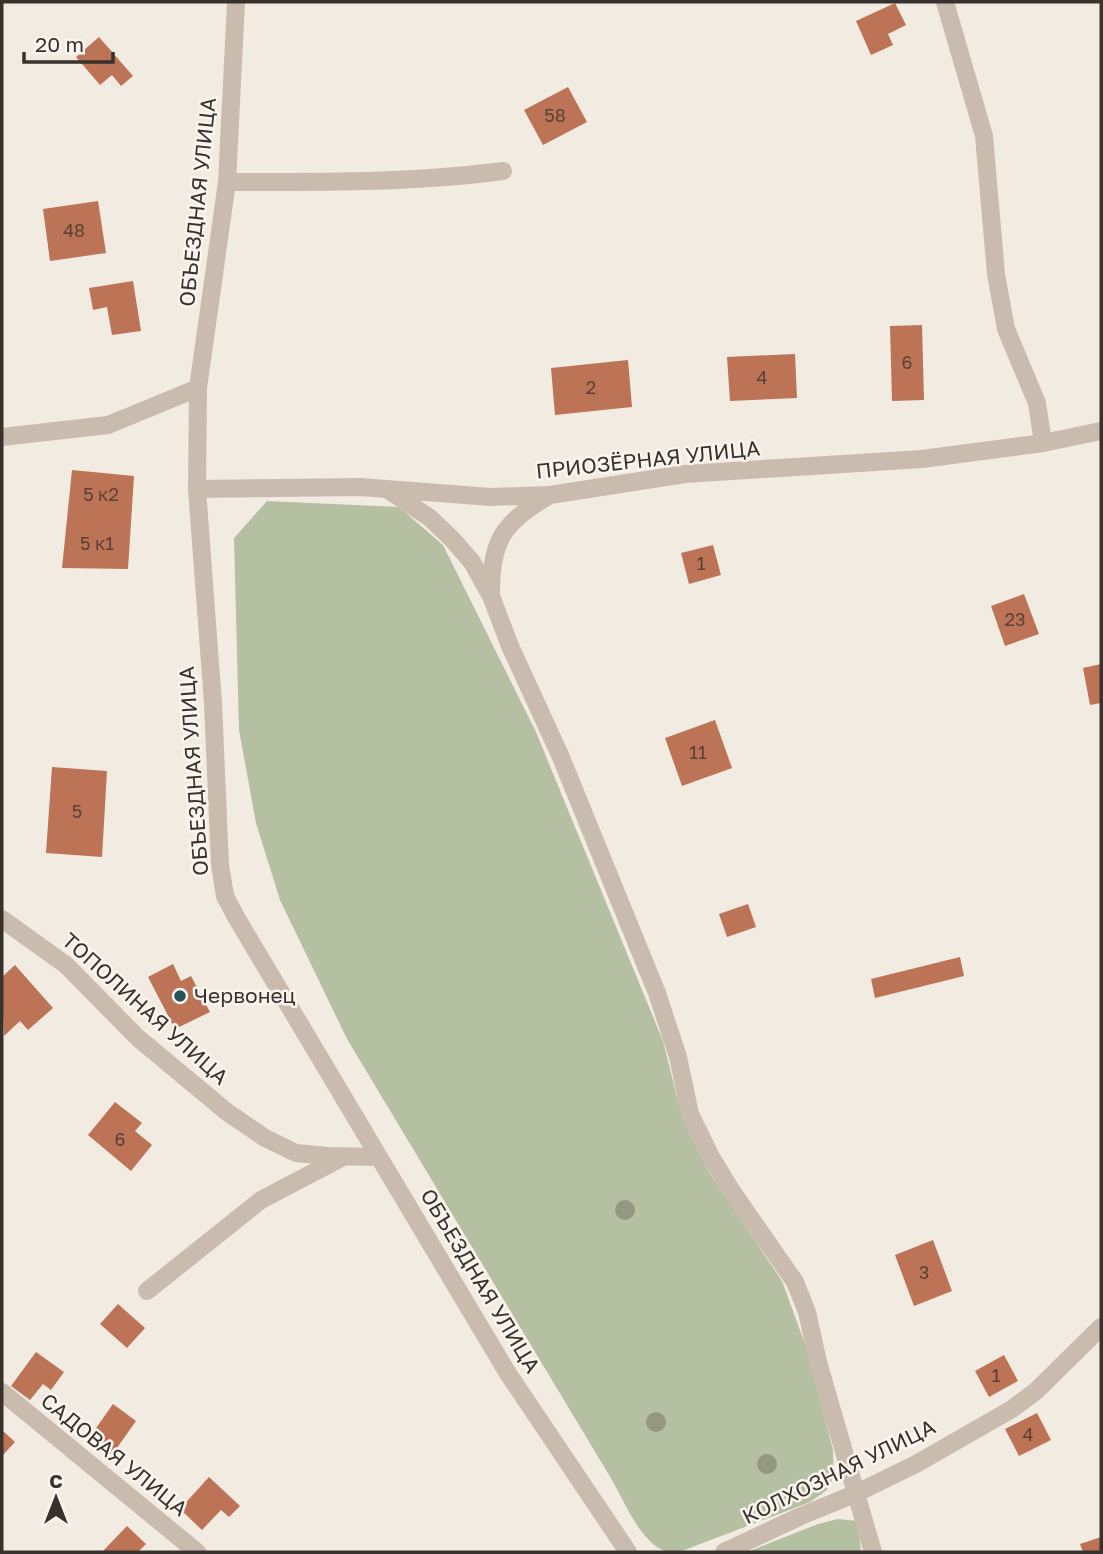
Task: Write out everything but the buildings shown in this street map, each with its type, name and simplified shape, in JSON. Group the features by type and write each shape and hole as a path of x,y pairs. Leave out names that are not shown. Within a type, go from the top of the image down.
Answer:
{"street":[{"name":"ОБЪЕЗДНАЯ УЛИЦА","path":"236,2 227,182 198,388 197,489 213,703 220,865 225,896 507,1372 628,1552"},
{"path":"945,2 984,136 996,274 1006,328 1037,403 1043,443"},
{"path":"227,182 399,181 503,171"},
{"path":"2,437 108,425 198,388"},
{"name":"ПРИОЗЁРНАЯ УЛИЦА","path":"197,489 387,489 491,497 550,495 685,474 922,459 1043,443 1101,431"},
{"path":"387,489 430,518 452,539 472,562 491,596 510,646 560,755 657,993 678,1057 690,1114 710,1157 796,1282 807,1312 818,1362 873,1552"},
{"path":"491,596 493,556 507,527 522,511 550,495"},
{"name":"ТОПОЛИНАЯ УЛИЦА","path":"2,919 66,965 138,1038 227,1112 265,1138 296,1153 378,1157"},
{"path":"148,1291 261,1200 345,1156"},
{"name":"КОЛХОЗНАЯ УЛИЦА","path":"724,1552 858,1493 916,1464 1012,1409 1036,1391 1101,1327"},
{"name":"САДОВАЯ УЛИЦА","path":"2,1392 197,1552"}],"green space":[{"path":"267,501 399,507 443,545 536,732 663,1041 679,1105 709,1172 782,1281 808,1352 833,1450 834,1476 827,1490 810,1502 682,1551 665,1551 648,1539 634,1520 347,1039 280,900 256,823 239,730 234,538"},
{"path":"838,1519 858,1521 861,1552 747,1552 818,1524"}],"place":[{"name":"Червонец","path":"180,996"}]}
